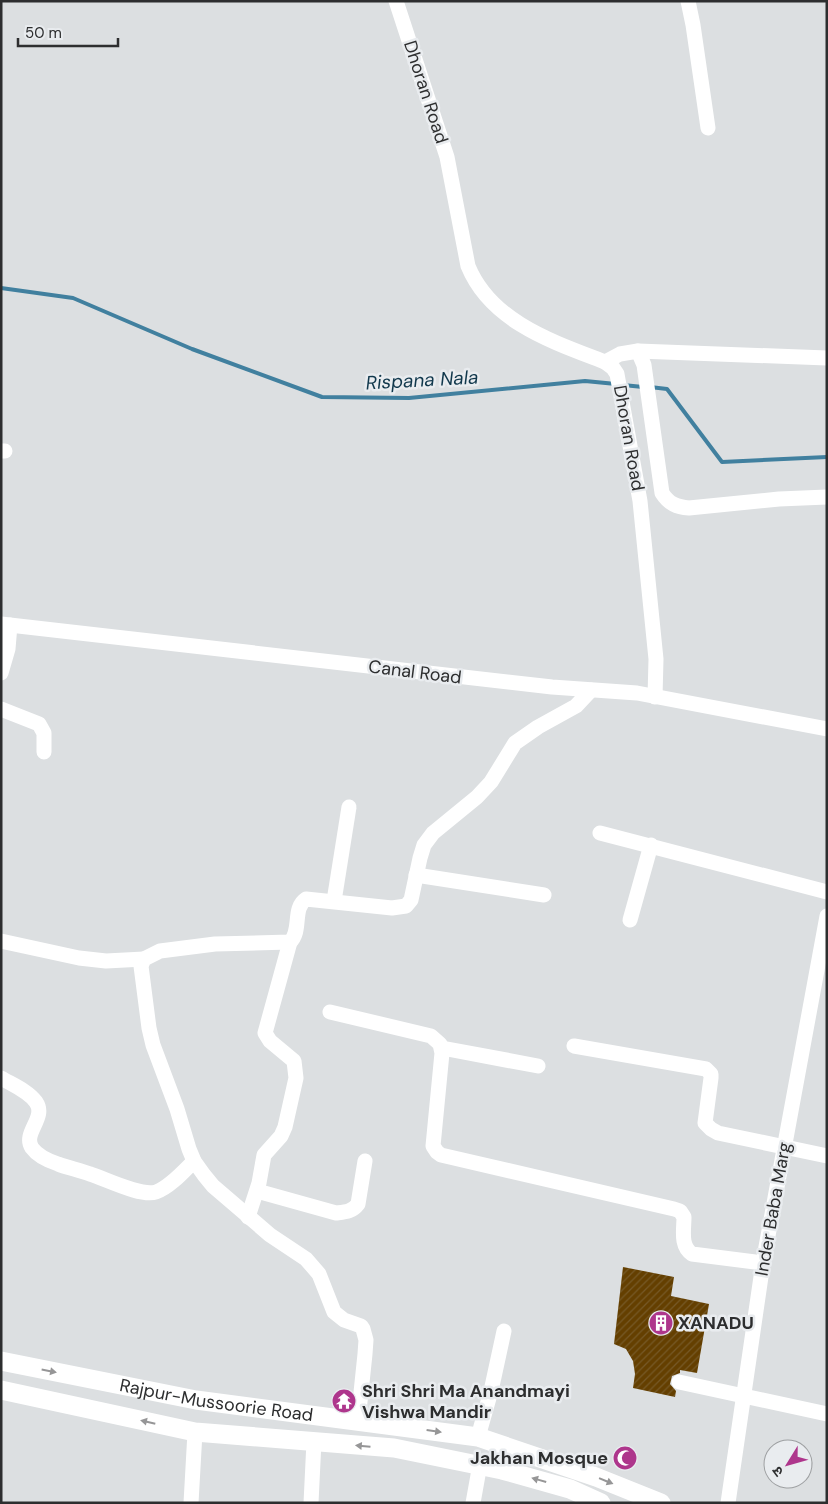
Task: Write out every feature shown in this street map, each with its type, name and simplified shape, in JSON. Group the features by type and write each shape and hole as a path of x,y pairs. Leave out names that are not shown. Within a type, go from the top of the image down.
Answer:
{"main road":[{"name":"Rajpur-Mussoorie Road","path":"1,1362 196,1400 478,1437 596,1477 662,1503"},
{"name":"Rajpur-Mussoorie Road","path":"1,1390 195,1432 394,1448 480,1464 569,1496 601,1503"}],"street":[{"name":"Dhoran Road","path":"396,1 447,157 468,266 474,280 489,299 519,324 547,339 604,362 613,368 617,374 640,501 656,659 655,696"},
{"path":"688,1 708,128"},
{"path":"604,362 620,354 641,358 827,358"},
{"path":"641,358 662,494 669,502 689,508 779,499 827,497"},
{"path":"1,673 8,649 6,625"},
{"name":"Canal Road","path":"6,625 552,687 637,693 827,729"},
{"path":"248,1217 257,1192 264,1155 281,1136 285,1127 296,1078 294,1061 284,1051 270,1042 265,1033 290,942 294,938 299,906 303,900 312,898 392,908 406,906 411,900 424,845 433,833 441,824 468,806 482,792 498,771 515,743 576,706 591,690"},
{"path":"1,709 39,724 44,733 44,752"},
{"path":"334,901 349,807"},
{"path":"600,833 827,892"},
{"path":"630,920 651,845"},
{"path":"416,875 544,895"},
{"name":"Inder Baba Marg","path":"728,1503 763,1263 827,916"},
{"path":"1,941 79,958 106,961 144,959 160,951 215,944 290,942"},
{"path":"144,959 141,972 151,1037 194,1161 213,1186 248,1217 270,1235 306,1258 319,1274 334,1312 344,1320 361,1326 363,1329 366,1340 358,1421"},
{"path":"330,1012 431,1036 436,1039 442,1048 433,1146 437,1152 451,1158 674,1209 684,1217 684,1245 692,1254 763,1263"},
{"path":"574,1046 706,1069 711,1078 705,1123 708,1126 718,1133 827,1156"},
{"path":"442,1048 538,1066"},
{"path":"1,1078 23,1091 36,1102 39,1107 39,1114 29,1137 30,1142 37,1153 58,1164 129,1188 150,1193 158,1191 169,1184 194,1161"},
{"path":"257,1192 336,1212 348,1212 358,1204 365,1161"},
{"path":"478,1437 491,1391 504,1331"},
{"path":"679,1382 827,1414"},
{"path":"191,1503 195,1432"},
{"path":"311,1503 314,1441"},
{"path":"473,1503 480,1464"}],"building":[{"name":"XANADU","path":"623,1267 674,1277 671,1296 709,1304 697,1373 680,1370 680,1373 672,1376 670,1384 676,1391 675,1397 633,1388 635,1374 633,1361 626,1349 614,1344"}],"waterway":[{"name":"Rispana Nala","path":"1,288 73,298 192,349 322,397 409,398 585,381 616,384"},
{"name":"Rispana Nala","path":"623,385 643,387"},
{"name":"Rispana Nala","path":"650,387 667,389 722,462 827,457"}],"place":[{"name":"XANADU","path":"661,1323"},
{"name":"Shri Shri Ma Anandmayi Vishwa Mandir","path":"344,1401"},
{"name":"Jakhan Mosque","path":"625,1458"}]}
